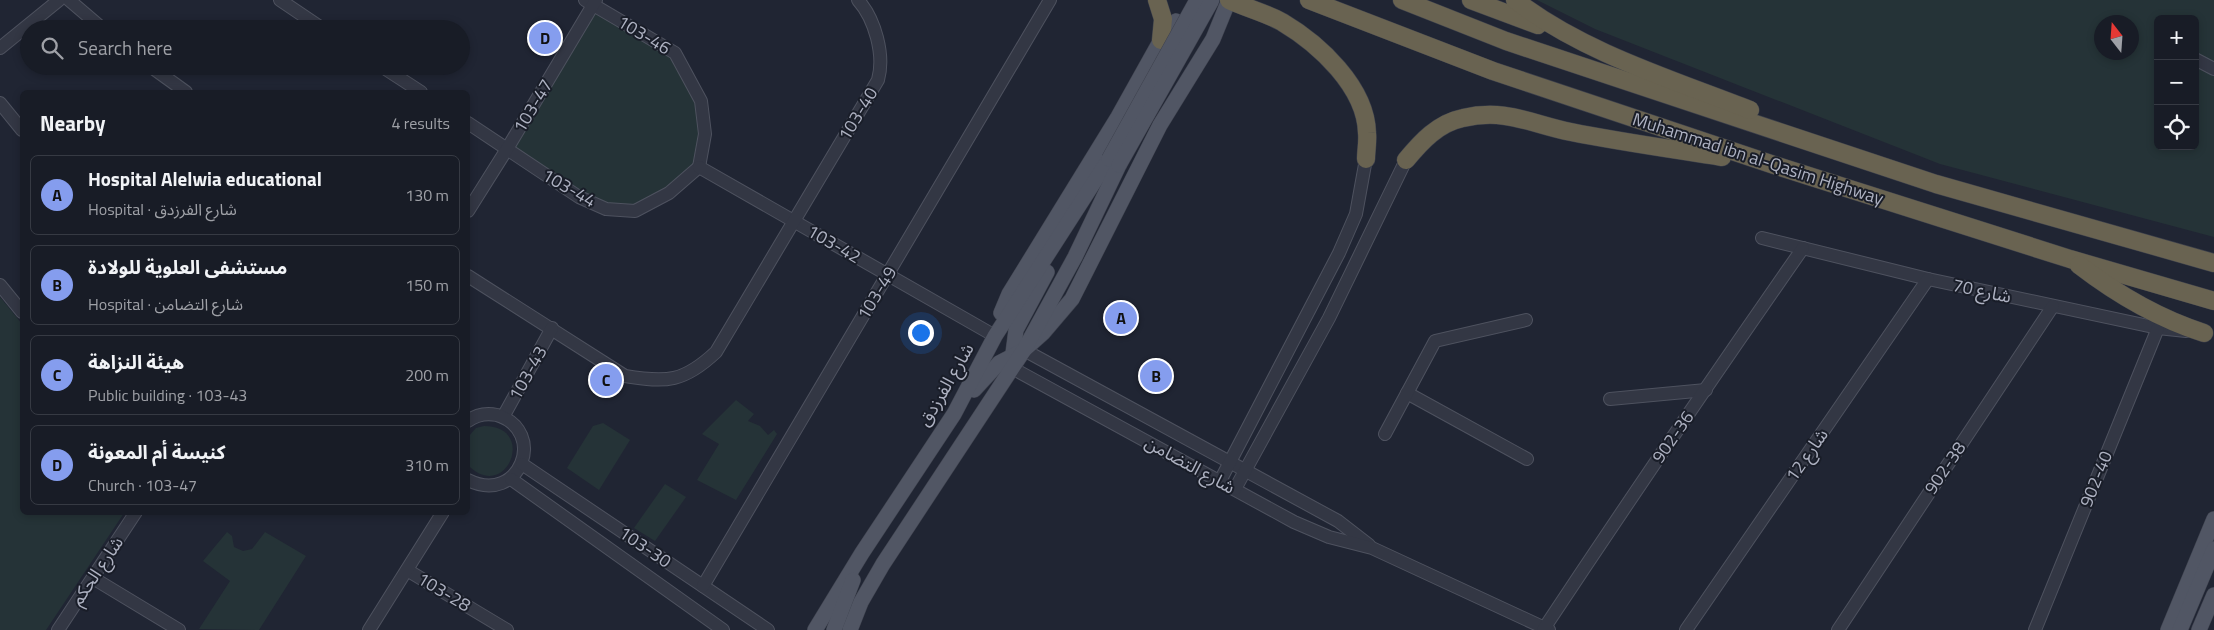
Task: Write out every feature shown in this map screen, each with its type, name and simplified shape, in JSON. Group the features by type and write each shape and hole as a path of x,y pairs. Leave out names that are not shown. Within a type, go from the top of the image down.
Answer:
{"highway":[{"path":"1157,0 1163,19 1161,40"},
{"path":"1229,0 1282,22 1325,55 1346,76 1359,99 1368,131 1366,159"},
{"name":"Muhammad ibn al-Qasim Highway","path":"1308,0 1493,71 1774,165 2070,259 2214,301"},
{"name":"Muhammad ibn al-Qasim Highway","path":"1402,0 1506,40 1936,184 2214,263"},
{"path":"1471,0 1569,36 1646,69 1936,184"},
{"path":"1514,0 1540,19 1569,36"},
{"path":"1406,160 1423,139 1441,127 1461,118 1483,115 1508,115 1569,132 1774,165"},
{"path":"2070,259 2133,303 2180,325 2209,335"}],"main road":[{"path":"850,630 861,602 1016,358 1075,257 1114,162 1198,0"},
{"path":"1114,162 1212,0"},
{"path":"954,414 984,377 1016,358 1043,333 1072,299 1160,125 1213,39 1229,0"},
{"path":"1212,19 1213,39"},
{"path":"996,334 1001,312 1009,294 1118,117 1161,40 1176,21"},
{"name":"شارع الفرزدق","path":"815,630 862,553 954,414 996,334 1114,162"},
{"path":"2168,630 2214,519"},
{"path":"2180,630 2214,549"},
{"path":"834,630 862,553"},
{"path":"2199,630 2214,595"},
{"path":"861,602 862,630"},
{"path":"2210,630 2214,620"}],"street":[{"path":"34,20 59,0"},
{"path":"69,0 92,20"},
{"path":"280,0 310,20"},
{"name":"103-40","path":"470,277 625,376 652,381 677,378 698,369 716,352 878,80 882,68 879,46 868,16 858,0"},
{"name":"103-49","path":"704,586 1050,0"},
{"name":"103-47","path":"470,208 507,149 591,2"},
{"name":"103-46","path":"591,2 675,52 701,101 705,134 699,167"},
{"path":"0,48 20,32"},
{"path":"2197,60 2214,69"},
{"path":"162,75 183,90"},
{"path":"395,75 418,90"},
{"path":"0,103 20,128"},
{"name":"103-44","path":"470,124 579,197 606,209 635,211 669,193 699,167"},
{"path":"1220,481 1339,254 1356,214 1366,159"},
{"path":"1235,489 1329,318 1406,160"},
{"name":"103-42","path":"699,167 887,275 996,334"},
{"name":"شارع 70","path":"1762,238 1928,279 2158,328 2209,335"},
{"name":"902-36","path":"1546,629 1608,530 1803,248"},
{"name":"شارع 12","path":"1686,630 1928,279"},
{"path":"0,285 20,310"},
{"name":"902-38","path":"1838,630 2053,306"},
{"path":"1385,434 1435,341 1526,320"},
{"name":"103-43","path":"504,417 552,328"},
{"name":"902-40","path":"2035,630 2158,328"},
{"name":"شارع التضامن","path":"1016,358 1246,469 1338,521 1372,548"},
{"name":"شارع التضامن","path":"1016,358 1220,481 1294,522 1329,537 1372,548 1546,629"},
{"path":"1610,399 1706,390"},
{"path":"1407,393 1527,459"},
{"path":"470,420 481,414 493,414 504,417 520,432 524,448 522,464 511,479 496,486 480,486 470,481"},
{"name":"103-30","path":"522,464 768,630"},
{"name":"103-30","path":"511,479 723,630"},
{"name":"شارع الحكم","path":"58,630 134,515"},
{"path":"369,630 441,515"},
{"path":"1329,537 1338,521"},
{"name":"103-28","path":"407,570 507,630"},
{"path":"93,578 179,630"}],"shaded area":[{"path":"1537,0 2214,0 2214,237 1940,164 1595,29"},
{"path":"594,12 675,53 701,101 699,167 641,214 579,197 507,149"},
{"path":"0,297 20,322 20,515 123,515 46,630 0,630"},
{"path":"736,400 754,414 748,421 760,426 768,435 774,430 777,434 736,500 697,480 719,444 702,434"},
{"path":"603,423 630,440 599,490 567,468 593,426"},
{"path":"484,426 500,429 510,438 513,449 511,460 504,470 494,475 482,475 470,466 470,435 476,428"},
{"path":"665,484 686,497 655,541 634,528"},
{"path":"227,532 232,536 234,547 243,551 252,549 265,532 306,556 259,630 199,629 230,581 203,561"}],"place":[{"name":"كنيسة أم المعونة","path":"545,38"},
{"name":"Hospital Alelwia educational","path":"1121,318"},
{"name":"مستشفى العلوية للولادة","path":"1156,376"},
{"name":"هيئة النزاهة","path":"606,380"}]}
